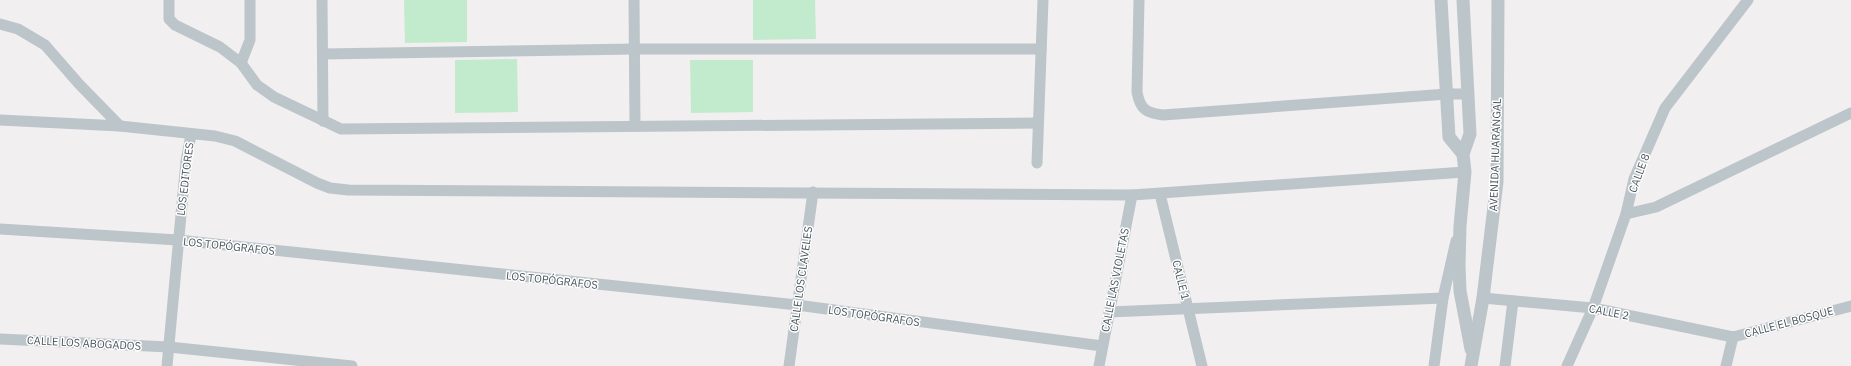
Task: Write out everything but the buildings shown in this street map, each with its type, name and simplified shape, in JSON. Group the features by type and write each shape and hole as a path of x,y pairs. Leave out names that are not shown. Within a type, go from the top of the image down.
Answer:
{"street":[{"path":"169,0 169,19 175,25 220,47 241,63 258,85 274,97 341,129 1038,123"},
{"path":"241,63 250,40 250,0"},
{"path":"322,0 323,121"},
{"path":"634,0 636,126"},
{"path":"1036,163 1042,0"},
{"path":"1139,0 1137,92 1141,106 1144,110 1153,114 1163,115 1447,94 1468,94"},
{"path":"1441,0 1450,137 1463,154"},
{"name":"AVENIDA HUARANGAL","path":"1463,0 1470,134 1463,154 1465,172 1460,226 1459,266 1460,290 1472,361"},
{"name":"AVENIDA HUARANGAL","path":"1472,361 1483,298 1496,182 1498,0"},
{"name":"CALLE 8","path":"1567,366 1593,308 1626,214 1634,179 1665,108 1748,0"},
{"path":"0,24 18,29 45,45 79,84 120,126"},
{"path":"323,54 635,49 1041,49"},
{"path":"1626,214 1656,207 1851,113"},
{"name":"LOS EDITORES","path":"0,120 120,126 191,135 186,161 167,366"},
{"path":"191,135 215,136 235,141 317,183 330,188 348,190 1132,195 1465,172"},
{"name":"CALLE LOS CLAVELES","path":"789,366 813,192"},
{"name":"CALLE 1","path":"1160,194 1202,366"},
{"name":"CALLE LAS VIOLETAS","path":"1099,366 1132,195"},
{"path":"1434,366 1443,298 1460,226"},
{"name":"LOS TOPÓGRAFOS","path":"0,229 178,240 797,305 1102,346"},
{"path":"1109,312 1443,298"},
{"name":"CALLE 2","path":"1483,298 1593,308 1733,337"},
{"path":"1505,366 1513,301"},
{"name":"CALLE EL BOSQUE","path":"1726,366 1733,337 1851,306"},
{"name":"CALLE LOS ABOGADOS","path":"0,339 169,347"},
{"path":"169,347 352,366"}],"green space":[{"path":"404,0 467,0 467,42 405,43"},
{"path":"753,0 815,0 816,39 753,40"},
{"path":"517,59 518,112 455,113 455,60"},
{"path":"690,60 753,60 753,112 691,113"}]}
